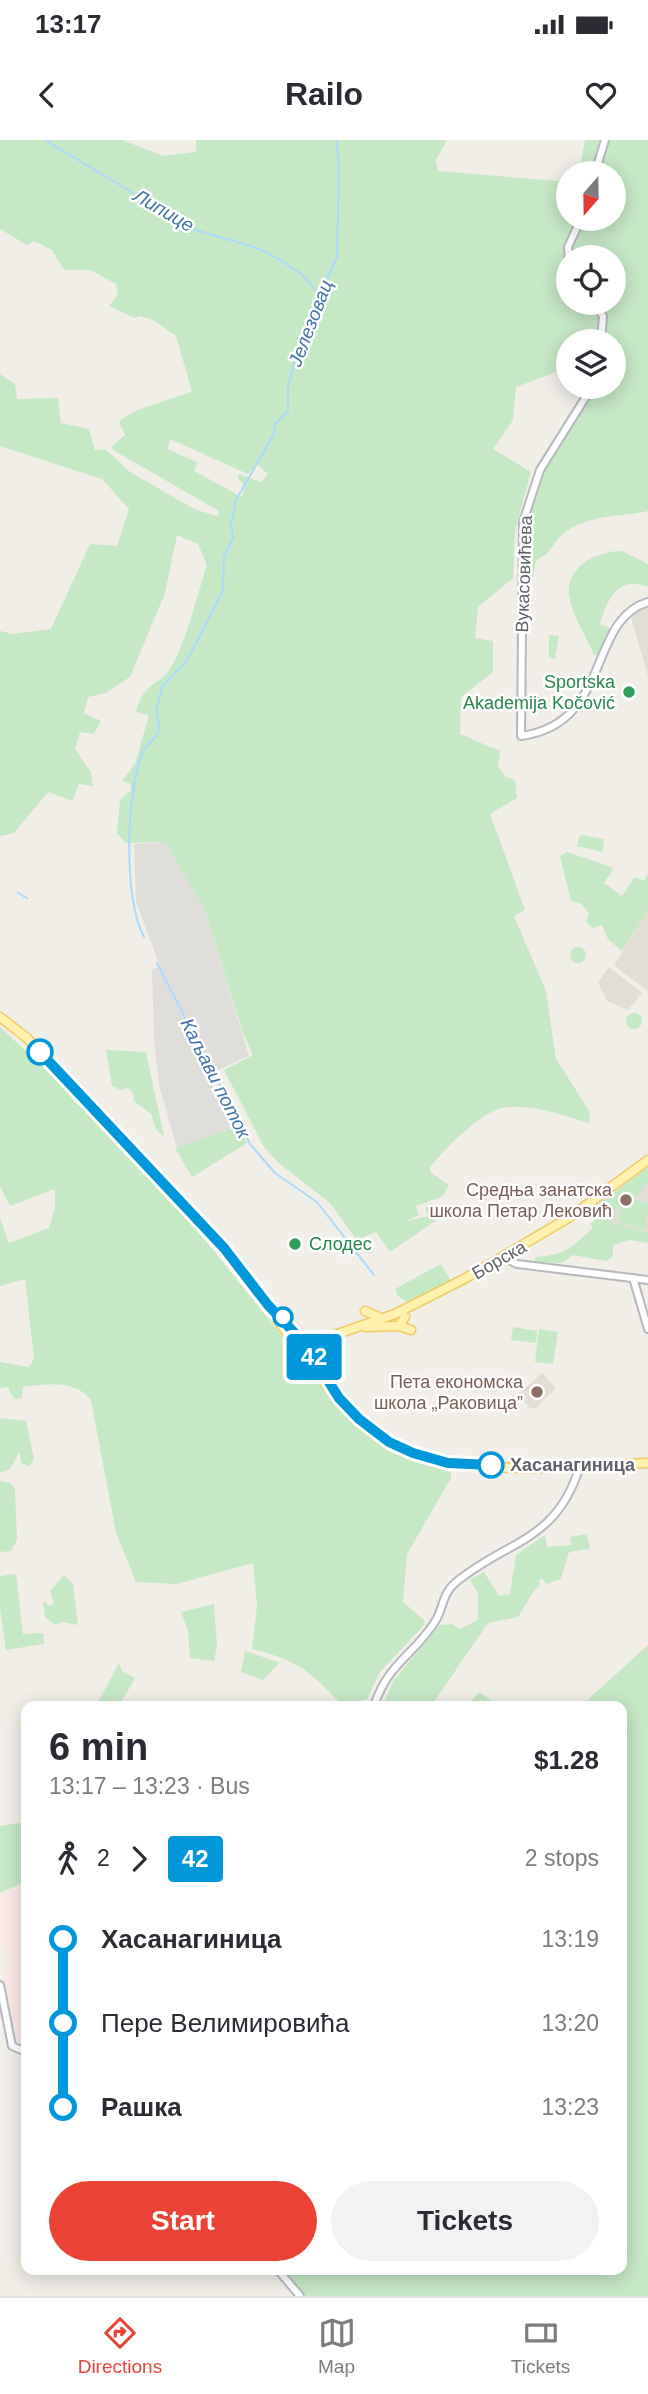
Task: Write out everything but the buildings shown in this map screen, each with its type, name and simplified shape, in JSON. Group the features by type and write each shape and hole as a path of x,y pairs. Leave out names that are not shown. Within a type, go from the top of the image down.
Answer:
{"main road":[{"path":"0,1017 27,1038 195,1216 304,1348 339,1398 359,1419 389,1442 434,1460 515,1467 648,1463"},
{"name":"Борска","path":"304,1348 395,1314 405,1313 570,1217 648,1160"},
{"path":"360,1327 365,1321 365,1311 373,1317 384,1318"},
{"path":"399,1326 405,1313"},
{"path":"360,1327 399,1326 411,1330"}],"street":[{"path":"599,161 605,140"},
{"name":"Вукасовићева","path":"584,399 540,470 523,522 521,736 549,728 574,709 592,683 618,623 626,613 648,602"},
{"path":"503,1257 517,1264 648,1280"},
{"path":"633,1278 648,1329"},
{"path":"376,1701 386,1677 433,1624 449,1589 549,1523 566,1501 580,1466"},
{"path":"0,1985 12,2046 21,2050"},
{"path":"282,2275 300,2296"}],"shaded area":[{"path":"648,605 648,676 630,614"},
{"path":"165,842 205,910 249,1056 207,1075 232,1128 177,1148 159,1085 154,1042 152,970 160,966 136,902 134,844"},
{"path":"648,910 648,991 614,965"},
{"path":"609,967 642,993 628,1010 607,1001 598,982"},
{"name":"Средња занатска школа Петар Лековић","path":"648,1167 647,1233 612,1222 597,1205"},
{"name":"Пета економска школа „Раковица”","path":"542,1373 556,1388 536,1408 530,1408 518,1395"},
{"path":"21,1887 21,2046 18,2045 3,1971 12,1966 0,1942 0,1895"}],"green space":[{"path":"0,140 122,140 163,156 196,152 196,140 447,140 436,160 438,171 556,181 556,231 626,231 626,161 581,161 585,140 648,140 648,511 604,517 572,528 559,537 545,555 536,560 533,578 524,580 526,519 537,484 589,399 626,399 626,329 556,329 556,372 516,387 513,420 493,449 531,472 515,531 513,578 478,607 475,638 493,641 493,672 461,697 460,734 500,751 498,767 506,777 515,780 517,798 490,814 525,910 514,916 546,991 556,1059 590,1112 589,1123 549,1111 508,1107 498,1109 476,1122 430,1167 430,1172 449,1185 443,1196 416,1206 419,1215 404,1222 428,1216 425,1207 439,1208 434,1214 448,1212 390,1252 376,1232 357,1240 330,1203 279,1163 264,1147 224,1070 253,1055 243,1033 205,910 165,842 126,843 117,833 120,800 131,790 130,783 122,781 135,764 149,715 136,712 144,694 167,673 181,646 207,565 198,544 177,535 165,593 130,677 106,693 88,697 84,713 101,721 94,734 80,732 75,749 91,772 93,786 79,784 72,801 48,792 14,833 0,836 0,631 13,634 51,629 90,544 117,546 129,509 102,479 0,446 0,374 15,384 17,399 58,398 61,423 89,429 95,450 105,449 130,472 196,510 218,516 219,511 113,450 112,446 125,435 119,422 124,417 192,391 176,336 153,320 139,316 135,318 109,306 118,295 116,284 90,270 64,270 52,250 34,241 27,245 0,229","holes":["170,439 248,474 257,464 268,474 261,482 239,474 238,478 245,487 242,497 194,471 197,462 167,449"]},
{"path":"622,551 648,564 648,587 629,584 611,598 600,624 612,629 601,656 594,655 572,607 569,589 571,579 576,570 592,558"},
{"path":"549,635 559,636 555,659 549,657"},
{"path":"580,835 604,839 603,852 577,846"},
{"path":"567,852 614,868 604,883 622,896 635,877 644,881 648,873 648,910 622,951 608,939 602,925 592,928 586,922 589,913 582,904 571,901 560,856"},
{"path":"578,947 586,955 578,963 570,955"},
{"path":"634,1013 642,1021 634,1029 626,1021"},
{"path":"0,1027 57,1080 181,1210 301,1360 363,1430 387,1448 451,1473 451,1478 407,1554 403,1602 425,1621 380,1672 367,1699 338,1701 303,1669 281,1658 252,1649 257,1606 253,1563 177,1584 136,1582 116,1533 91,1400 77,1389 59,1384 23,1387 22,1398 14,1399 8,1387 0,1388 0,1362 29,1367 34,1359 25,1279 0,1286 0,1218 9,1243 49,1228 55,1207 55,1189 10,1206 0,1186"},
{"path":"106,1050 146,1052 164,1137 156,1129 151,1114 134,1101 133,1093 128,1088 121,1090 112,1086"},
{"path":"238,1126 247,1143 192,1177 175,1148"},
{"path":"648,1167 648,1181 634,1199 648,1204 645,1231 618,1221 621,1210 614,1209 609,1216 612,1222 646,1233 648,1230 648,1243 630,1240 613,1245 613,1256 607,1261 573,1255 562,1263 535,1262 535,1257 561,1252 579,1241 593,1228 590,1224 601,1216 596,1206"},
{"path":"441,1264 451,1281 407,1302 398,1296 395,1289"},
{"path":"513,1327 537,1331 536,1343 511,1340"},
{"path":"539,1329 558,1332 553,1364 535,1362"},
{"path":"0,1418 26,1421 34,1459 29,1466 22,1464 19,1452 10,1469 0,1473"},
{"path":"0,1481 11,1483 15,1490 17,1540 11,1551 0,1552"},
{"path":"587,1534 590,1549 569,1552 561,1579 546,1584 543,1579 539,1580 540,1586 535,1589 518,1617 488,1623 434,1701 385,1701 393,1681 440,1625 453,1624 460,1629 478,1620 478,1593 470,1580 484,1572 499,1596 510,1594 516,1555 545,1535 547,1547 571,1545 570,1537"},
{"path":"16,1574 23,1634 43,1633 44,1644 6,1650 0,1608 0,1576"},
{"path":"64,1575 73,1584 78,1625 63,1622 55,1625 45,1617 43,1601 50,1606 54,1603 50,1591"},
{"path":"214,1604 217,1646 214,1661 190,1658 188,1631 181,1612"},
{"path":"648,1645 648,2296 306,2296 289,2275 627,2275 627,1701 586,1701"},
{"path":"245,1651 279,1663 263,1680 241,1672"},
{"path":"119,1663 122,1671 135,1678 122,1701 99,1701"},
{"path":"479,1692 492,1701 472,1701"},
{"path":"21,1823 21,1883 0,1893 0,1826"}],"waterway":[{"name":"Липице","path":"45,140 193,229 260,249 282,261 304,276 319,294"},
{"name":"Јелезовац","path":"144,937 137,920 130,872 130,818 137,770 143,752 160,731 156,710 162,687 186,662 223,591 224,556 233,538 231,525 236,500 273,436 275,424 288,411 288,386 301,339 337,257 339,166 336,140"},
{"path":"18,893 27,898"},
{"name":"Каљави поток","path":"157,963 250,1144 275,1173 317,1202 374,1275"}],"bus line":[{"name":"42","path":"40,1052 224,1248 268,1305 284,1318 305,1344 339,1398 359,1419 389,1442 413,1453 448,1463 491,1465"}],"place":[{"name":"Sportska Akademija Kočović","path":"629,692"},
{"name":"Средња занатска школа Петар Лековић","path":"626,1200"},
{"name":"Слодес","path":"295,1244"},
{"name":"Пета економска школа „Раковица”","path":"537,1392"},
{"name":"Хасанагиница","path":"491,1465"}]}
